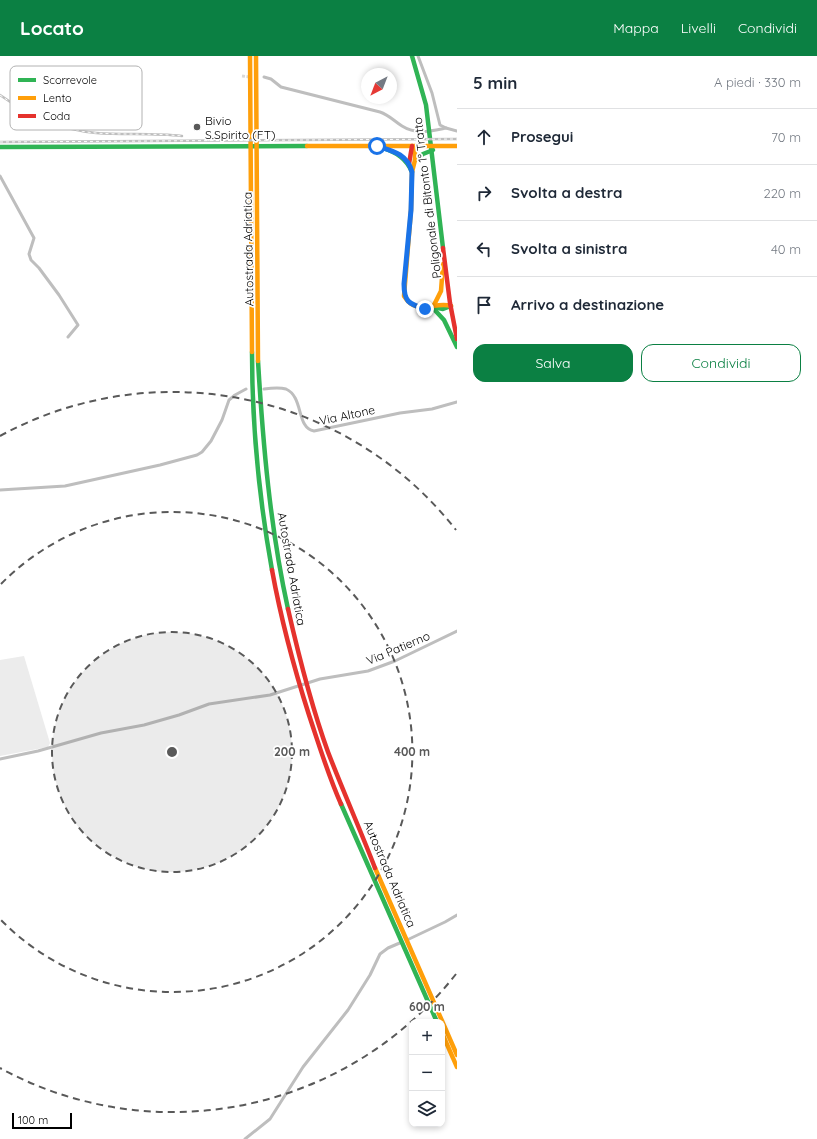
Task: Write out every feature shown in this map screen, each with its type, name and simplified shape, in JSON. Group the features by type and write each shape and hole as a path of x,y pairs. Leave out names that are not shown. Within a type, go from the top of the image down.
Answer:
{"main road":[{"name":"Autostrada Adriatica","path":"250,56 252,382 254,428 262,507 278,599 296,673 326,765 436,1019"},
{"name":"Autostrada Adriatica","path":"256,56 258,352 263,446 274,538 292,628 315,709 342,789 457,1055"},
{"name":"Poligonale di Bitonto 1° Tratto","path":"412,56 426,106 443,253 457,339"},
{"path":"377,146 394,152 406,159 412,172"},
{"path":"412,146 415,152 415,160 412,172 411,210 404,296 409,303 425,309 432,307 443,309 451,306"},
{"path":"409,164 412,146"},
{"path":"415,160 423,154 442,146"},
{"path":"0,147 457,146"},
{"path":"432,307 437,301 442,288 443,253"},
{"path":"432,307 438,311 447,323 457,347"},
{"path":"445,1040 457,1067"}],"street":[{"path":"418,56 432,93 440,125 457,131"},
{"path":"264,77 272,79 281,87 386,114 402,126 411,130 422,132 446,128"},
{"path":"0,176 34,238 29,254 31,260 39,268 59,295 78,325 68,337"},
{"name":"Via Altone","path":"264,389 280,388 291,392 296,400 305,426 308,430 314,431 379,417 432,409 457,402"},
{"path":"0,490 65,486 160,465 197,455 202,452 211,441 222,420 229,400 246,389"},
{"name":"Via Patierno","path":"0,759 144,725 179,715 209,704 270,695 320,679 368,671 395,661 457,631"},
{"path":"245,1139 270,1119 303,1067 348,1010 370,975 380,954 388,948 418,936 457,915"}],"shaded area":[{"path":"24,656 50,743 48,747 0,756 0,660"}],"tunnel":[{"path":"242,76 250,77"}],"railway":[{"path":"0,95 10,101"},
{"path":"76,130 96,133 182,136"},
{"path":"0,142 457,139"}],"traffic: fast":[{"path":"412,56 426,105 443,248"},
{"path":"0,147 307,146"},
{"path":"383,148 393,152 404,160 412,172"},
{"path":"415,160 423,154 433,150"},
{"path":"433,307 443,309 451,306"},
{"path":"432,307 444,320 457,347"},
{"path":"252,352 253,407 257,461 263,516 272,570"},
{"path":"258,361 268,485 276,547 288,609"},
{"path":"341,804 436,1019"}],"traffic: slow":[{"path":"250,56 252,352"},
{"path":"256,56 258,361"},
{"path":"307,146 457,146"},
{"path":"412,146 415,152 415,160 412,172 411,210 404,296 414,306 451,306"},
{"path":"434,305 441,291 443,264"},
{"path":"375,868 457,1055"},
{"path":"445,1040 457,1067"}],"traffic: jam":[{"path":"409,164 412,146"},
{"path":"443,248 450,303 457,339"},
{"path":"272,570 298,679 324,760 341,804"},
{"path":"288,609 296,645 316,717 328,752 375,868"}],"place":[{"name":"Bivio S.Spirito (FT)","path":"197,127"}],"route":[{"path":"377,146 394,152 406,159 412,172 411,210 404,296 409,303 425,309"}]}
